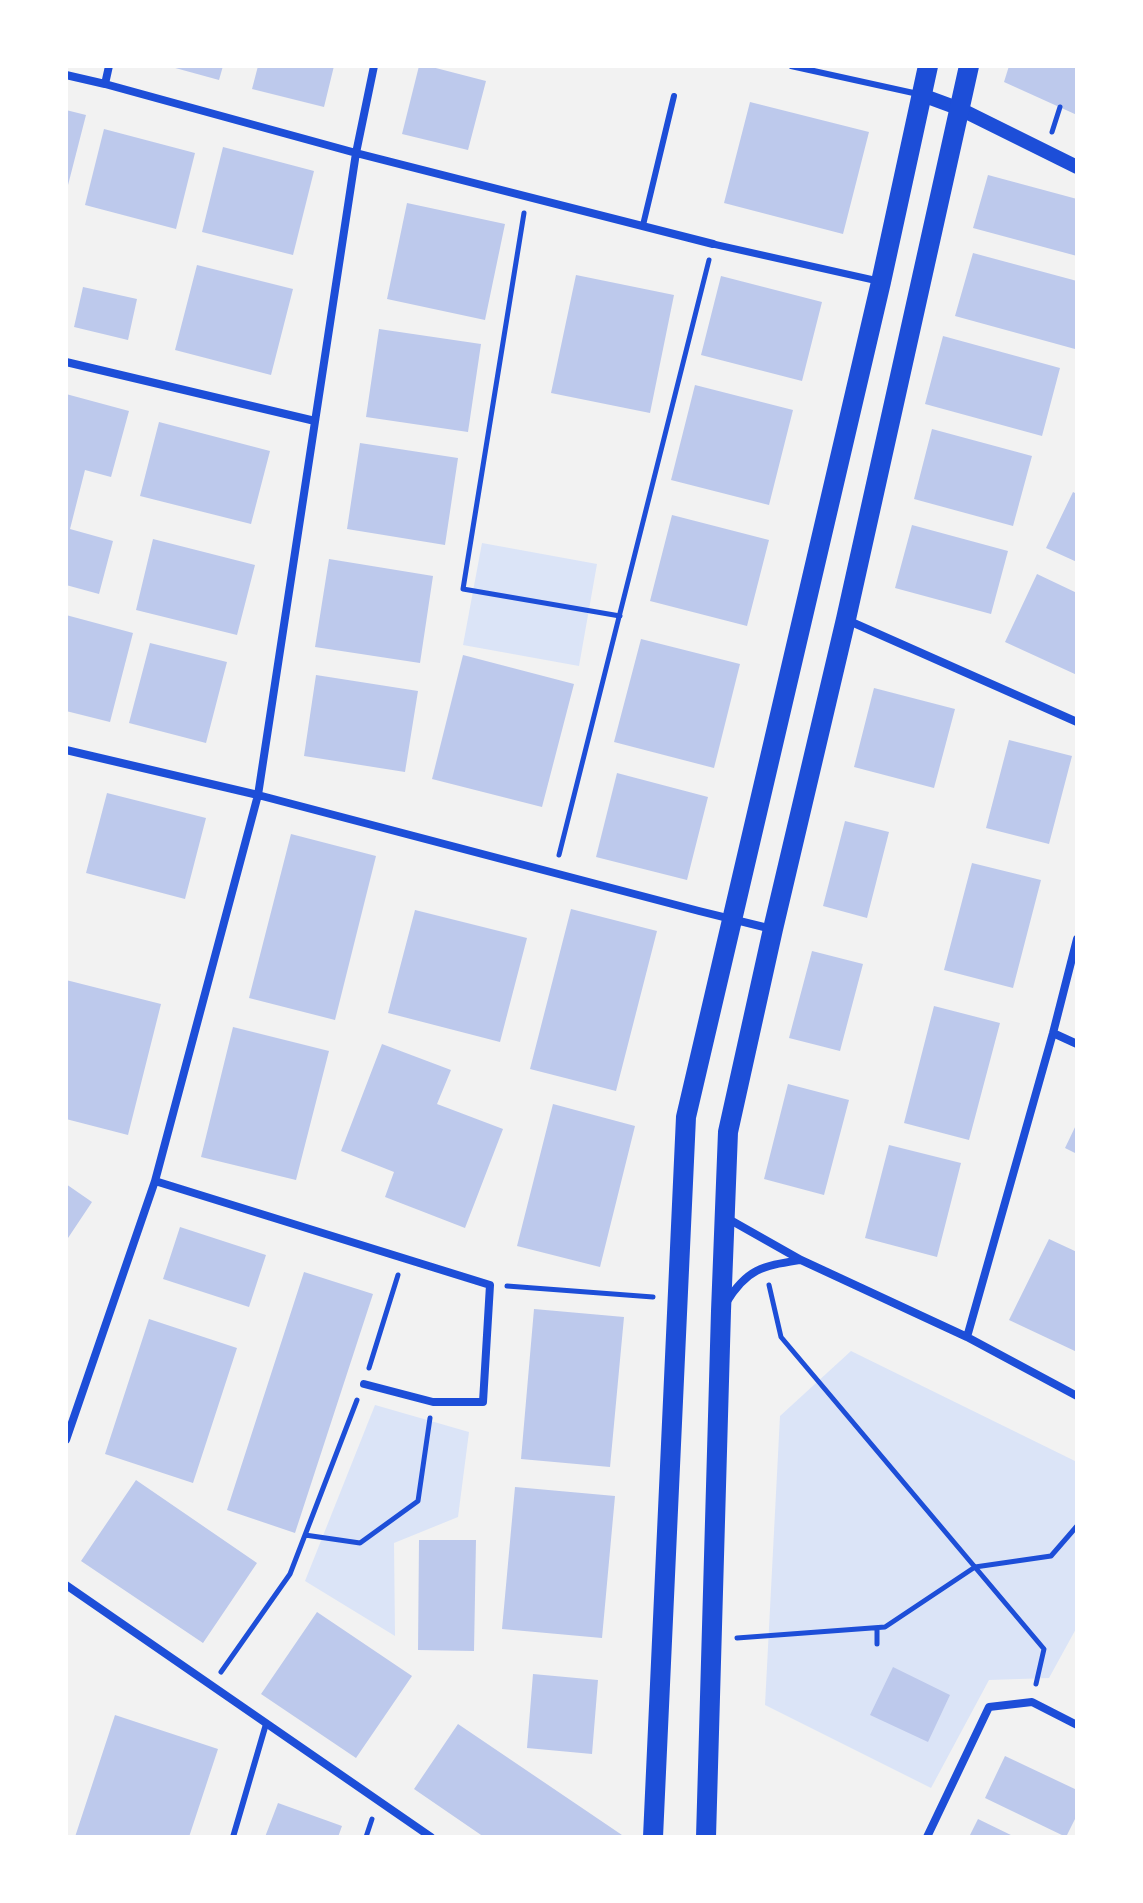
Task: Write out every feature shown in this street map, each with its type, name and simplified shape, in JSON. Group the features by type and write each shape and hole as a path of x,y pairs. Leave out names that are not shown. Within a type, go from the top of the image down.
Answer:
{"main road":[{"path":"653,1837 686,1117 881,282 928,66"},
{"path":"706,1837 728,1132 969,66"}],"street":[{"path":"105,84 109,66"},
{"path":"66,1440 155,1181 258,795 356,153 374,66"},
{"path":"66,75 713,244 881,282"},
{"path":"922,95 960,109 1077,167"},
{"path":"66,362 315,421"},
{"path":"846,619 1077,722"},
{"path":"66,750 258,795 773,929"},
{"path":"967,1337 1077,939"},
{"path":"1053,1033 1077,1044"},
{"path":"155,1181 490,1285 483,1402 433,1402 364,1384"},
{"path":"724,1216 801,1260 967,1337 1077,1396"},
{"path":"721,1311 737,1285 764,1265 801,1260"},
{"path":"66,1585 431,1837"},
{"path":"927,1837 989,1707 1032,1702 1077,1725"}],"lane":[{"path":"791,66 922,95"},
{"path":"643,225 674,96"},
{"path":"233,1837 266,1724"}],"path":[{"path":"527,196 463,589 620,616"},
{"path":"554,873 713,244"},
{"path":"212,1686 290,1574 364,1384 403,1258"},
{"path":"764,1265 781,1337 1044,1649 1032,1702"},
{"path":"490,1285 678,1299"},
{"path":"305,1535 360,1543 418,1501 433,1402"},
{"path":"712,1640 885,1627 975,1567 1051,1556 1077,1526"},
{"path":"877,1628 877,1644"}],"shaded area":[{"path":"482,543 597,564 579,666 463,645"},
{"path":"851,1351 1077,1462 1077,1627 1049,1678 989,1680 931,1788 765,1705 780,1416"},
{"path":"375,1405 469,1432 458,1517 394,1543 395,1636 305,1581"}],"building":[{"path":"168,66 223,66 219,80"},
{"path":"258,66 334,66 324,107 252,89"},
{"path":"419,66 486,81 468,150 402,134"},
{"path":"1009,66 1077,66 1077,115 1004,82"},
{"path":"750,102 869,132 843,234 724,203"},
{"path":"66,110 86,115 67,189 66,189"},
{"path":"104,129 195,153 176,229 85,205"},
{"path":"223,147 314,171 293,255 202,232"},
{"path":"988,175 1077,199 1077,256 973,228"},
{"path":"407,203 505,224 485,320 387,299"},
{"path":"973,253 1077,281 1075,349 955,316"},
{"path":"197,265 293,289 271,375 175,350"},
{"path":"576,275 674,295 650,413 551,393"},
{"path":"721,276 822,302 802,381 701,355"},
{"path":"83,287 137,299 128,340 74,327"},
{"path":"379,329 481,344 468,432 366,417"},
{"path":"943,336 1060,368 1042,436 925,404"},
{"path":"695,385 793,410 769,505 671,480"},
{"path":"66,394 129,411 111,477 85,470 70,529 113,541 99,594 66,585"},
{"path":"159,422 270,451 251,524 140,496"},
{"path":"932,429 1032,456 1013,526 914,499"},
{"path":"360,443 458,458 445,545 347,529"},
{"path":"1073,492 1077,494 1077,562 1046,548"},
{"path":"672,515 769,540 747,626 650,601"},
{"path":"912,525 1008,551 991,614 895,588"},
{"path":"153,539 255,565 237,635 136,610"},
{"path":"329,559 433,576 420,663 315,647"},
{"path":"1037,574 1077,593 1077,675 1005,642"},
{"path":"66,615 133,633 110,722 66,711"},
{"path":"641,639 740,664 714,768 614,742"},
{"path":"150,643 227,662 206,743 129,723"},
{"path":"463,655 574,684 542,807 432,779"},
{"path":"316,675 418,691 405,772 304,756"},
{"path":"874,688 955,709 934,788 854,767"},
{"path":"1009,740 1072,756 1049,844 986,828"},
{"path":"617,773 708,797 687,880 596,857"},
{"path":"107,793 206,818 185,899 86,873"},
{"path":"845,821 889,832 867,918 823,906"},
{"path":"291,834 376,856 335,1020 249,998"},
{"path":"972,863 1041,880 1013,988 944,970"},
{"path":"571,909 657,931 616,1091 530,1069"},
{"path":"415,910 527,938 500,1042 388,1013"},
{"path":"812,951 863,964 840,1051 789,1038"},
{"path":"66,980 161,1004 128,1135 66,1119"},
{"path":"934,1006 1000,1023 969,1140 904,1123"},
{"path":"233,1027 329,1051 296,1180 201,1157"},
{"path":"382,1044 451,1070 437,1104 503,1129 465,1228 385,1197 394,1172 341,1151"},
{"path":"788,1084 849,1100 824,1195 764,1179"},
{"path":"553,1104 635,1126 600,1267 517,1246"},
{"path":"1077,1123 1077,1154 1065,1148"},
{"path":"889,1145 961,1163 937,1257 865,1238"},
{"path":"66,1184 92,1202 66,1241"},
{"path":"180,1227 266,1255 249,1307 163,1279"},
{"path":"1049,1239 1077,1252 1077,1352 1009,1320"},
{"path":"304,1272 373,1294 295,1533 227,1510"},
{"path":"534,1309 624,1317 610,1467 521,1459"},
{"path":"149,1319 237,1348 193,1483 105,1454"},
{"path":"136,1480 257,1563 203,1643 81,1561"},
{"path":"515,1487 615,1496 602,1638 502,1629"},
{"path":"419,1540 476,1540 474,1651 418,1650"},
{"path":"317,1612 412,1676 356,1758 261,1694"},
{"path":"893,1667 950,1695 928,1742 870,1715"},
{"path":"533,1674 598,1680 592,1754 527,1748"},
{"path":"115,1715 218,1749 189,1837 75,1837"},
{"path":"458,1724 622,1835 484,1837 414,1789"},
{"path":"1005,1756 1077,1790 1077,1815 1066,1837 985,1798"},
{"path":"278,1803 342,1826 338,1837 265,1837"},
{"path":"978,1819 1015,1837 969,1837"}]}
